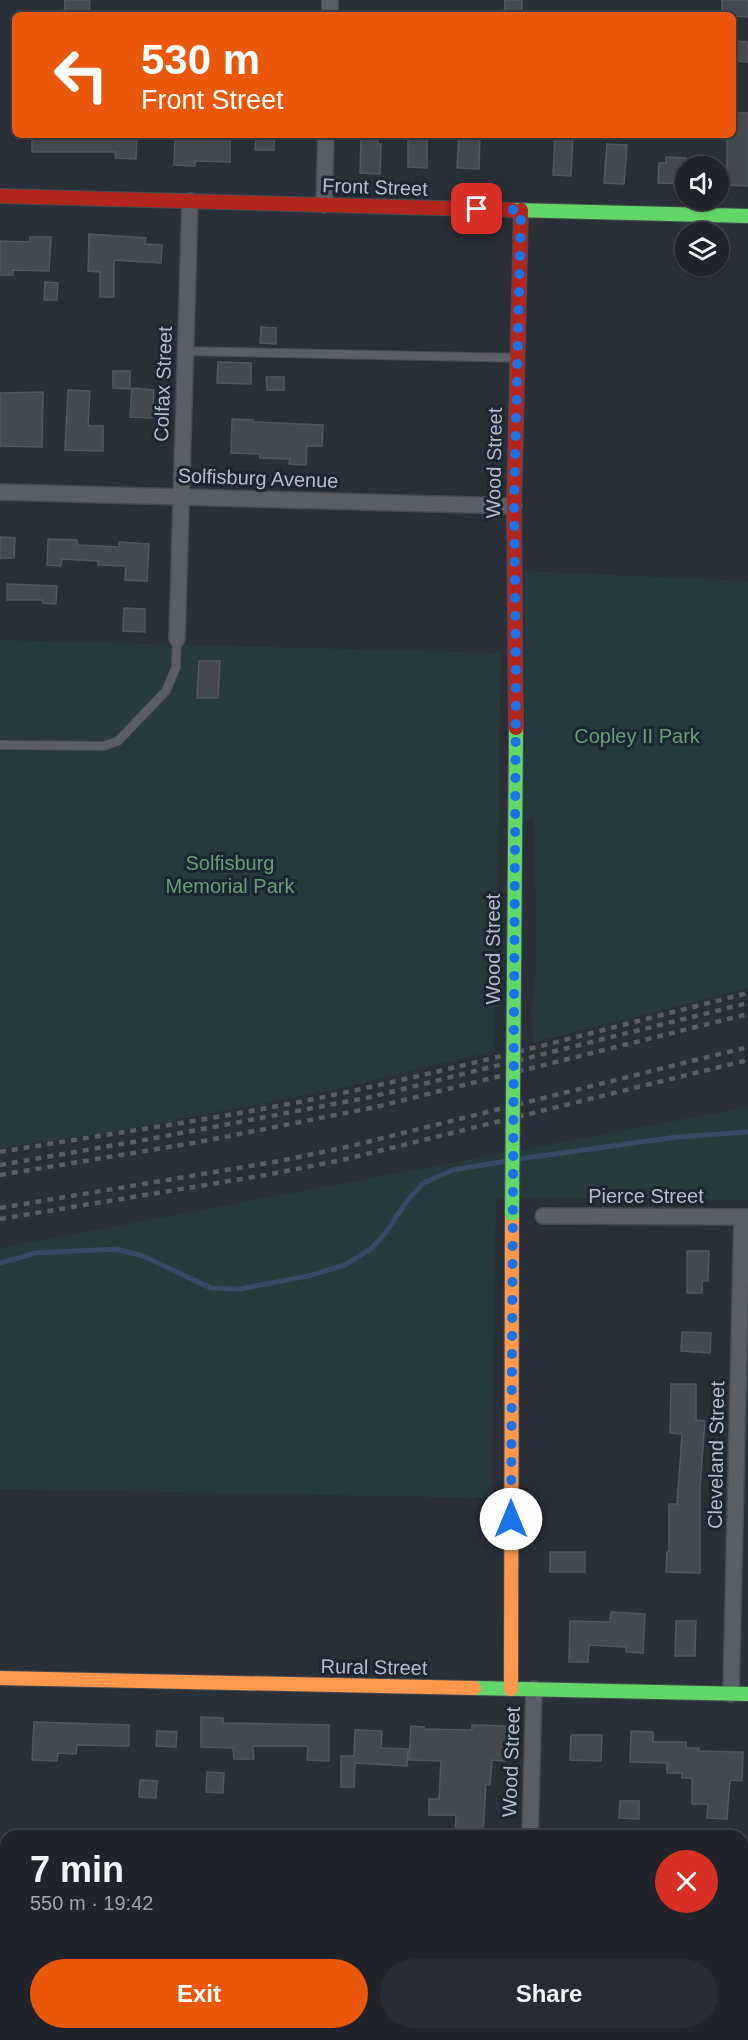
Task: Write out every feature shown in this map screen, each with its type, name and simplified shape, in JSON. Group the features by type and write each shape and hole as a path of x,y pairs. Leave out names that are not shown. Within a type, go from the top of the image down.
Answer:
{"street":[{"path":"324,205 326,138"},
{"name":"Front Street","path":"0,196 748,216"},
{"name":"Colfax Street","path":"177,639 190,201"},
{"name":"Wood Street","path":"511,1689 516,666 514,506 521,210"},
{"name":"Solfisburg Avenue","path":"0,492 514,506"},
{"name":"Pierce Street","path":"543,1216 745,1217"},
{"name":"Cleveland Street","path":"731,1694 745,1217"},
{"name":"Rural Street","path":"0,1678 748,1694"},
{"name":"Wood Street","path":"530,1830 534,1689"}],"lane":[{"path":"186,351 518,358"},
{"path":"0,745 104,746 118,741 166,691 176,667 177,639"}],"green space":[{"name":"Copley II Park","path":"525,571 748,581 748,988 533,1043 531,1010 535,991 536,923 534,820 525,819"},
{"name":"Solfisburg Memorial Park","path":"0,640 501,653 494,1051 337,1089 124,1130 0,1148"},
{"path":"748,1107 748,1200 496,1198 492,1498 0,1489 0,1248"}],"building":[{"path":"65,0 90,0 89,12 64,12"},
{"path":"505,0 522,0 522,12 504,12"},
{"path":"722,0 748,0 748,17 736,16 736,12 722,12"},
{"path":"736,41 748,42 748,62 736,61"},
{"path":"736,113 748,113 748,186 729,185 727,138 736,138"},
{"path":"32,138 137,138 136,159 115,158 116,152 32,152"},
{"path":"175,138 230,138 230,162 195,161 195,166 174,165"},
{"path":"256,138 274,138 274,150 255,150"},
{"path":"361,138 378,138 378,144 381,144 380,174 360,173"},
{"path":"408,138 427,138 427,168 408,167"},
{"path":"459,138 480,138 479,169 457,168"},
{"path":"555,138 573,138 571,176 553,175"},
{"path":"607,144 627,145 624,184 604,183"},
{"path":"666,157 675,157 675,184 658,183 659,163 666,163"},
{"path":"89,234 146,238 145,244 162,245 161,263 114,260 114,297 100,297 100,272 88,271"},
{"path":"30,237 51,237 49,271 13,270 13,275 0,275 0,241 30,242"},
{"path":"45,282 58,283 57,300 44,300"},
{"path":"261,327 276,328 276,344 260,343"},
{"path":"218,362 251,363 251,384 217,383"},
{"path":"113,371 130,371 130,389 113,388"},
{"path":"266,377 284,377 284,390 267,390"},
{"path":"132,388 154,390 152,418 130,417"},
{"path":"68,390 90,391 88,426 103,426 103,451 65,450"},
{"path":"43,392 42,447 0,446 0,393"},
{"path":"232,419 323,425 322,446 307,446 306,465 289,464 290,459 260,458 260,454 231,453"},
{"path":"0,537 15,538 14,558 0,558"},
{"path":"48,539 77,540 77,545 119,547 119,542 149,544 147,581 125,580 126,566 98,565 98,561 62,559 61,566 47,565"},
{"path":"7,584 57,586 56,604 43,603 43,600 7,600"},
{"path":"124,608 145,609 145,632 123,631"},
{"path":"199,661 220,661 218,698 197,698"},
{"path":"687,1251 709,1251 708,1281 702,1281 702,1293 687,1293"},
{"path":"682,1332 711,1333 710,1353 681,1351"},
{"path":"671,1384 696,1384 696,1420 705,1421 700,1487 700,1573 666,1572 667,1552 669,1552 669,1504 677,1504 682,1434 670,1433"},
{"path":"550,1552 585,1552 585,1572 550,1572"},
{"path":"611,1612 645,1614 643,1653 626,1652 626,1647 589,1645 588,1662 569,1662 570,1621 610,1622"},
{"path":"676,1621 696,1621 695,1656 675,1656"},
{"path":"201,1717 223,1718 223,1723 329,1725 329,1761 307,1760 308,1746 253,1746 254,1759 234,1759 233,1748 201,1747"},
{"path":"34,1722 129,1725 129,1746 77,1745 76,1754 58,1753 57,1761 32,1760"},
{"path":"472,1725 507,1726 505,1761 492,1760 490,1785 486,1784 483,1830 455,1830 456,1815 429,1815 429,1799 439,1799 441,1761 409,1760 411,1726 424,1727 424,1729 472,1730"},
{"path":"355,1730 382,1731 381,1748 408,1749 407,1766 355,1763 354,1787 341,1787 341,1756 354,1756"},
{"path":"157,1731 177,1732 176,1747 156,1746"},
{"path":"631,1731 653,1732 653,1742 686,1742 686,1748 699,1748 699,1751 743,1752 742,1781 730,1780 727,1819 707,1818 708,1804 692,1804 692,1778 682,1778 682,1773 667,1773 667,1763 630,1762"},
{"path":"571,1735 602,1735 601,1761 570,1760"},
{"path":"207,1772 224,1773 223,1793 206,1792"},
{"path":"140,1780 157,1781 156,1798 139,1797"},
{"path":"620,1801 639,1801 639,1819 619,1818"}],"waterway":[{"path":"519,1159 677,1137 748,1132"},
{"path":"0,1263 36,1253 116,1249 143,1256 211,1288 240,1289 308,1276 345,1265 371,1249 423,1183 453,1170 507,1161"}],"railway":[{"path":"0,1152 304,1101 471,1063 748,993"},
{"path":"0,1165 371,1097 748,1003"},
{"path":"0,1175 199,1142 376,1107 748,1014"},
{"path":"0,1208 280,1161 351,1146 748,1047"},
{"path":"0,1219 266,1175 342,1160 748,1060"}],"traffic: fast":[{"path":"513,210 748,216"},
{"path":"514,974 516,728"},
{"path":"512,1214 514,974"},
{"path":"474,1688 748,1694"}],"traffic: slow":[{"path":"511,1689 512,1214"},
{"path":"0,1678 474,1688"}],"traffic: jam":[{"path":"0,196 513,210"},
{"path":"516,728 514,506 521,210"}],"route":[{"path":"477,209 521,210 514,506 516,676 511,1519"}]}
